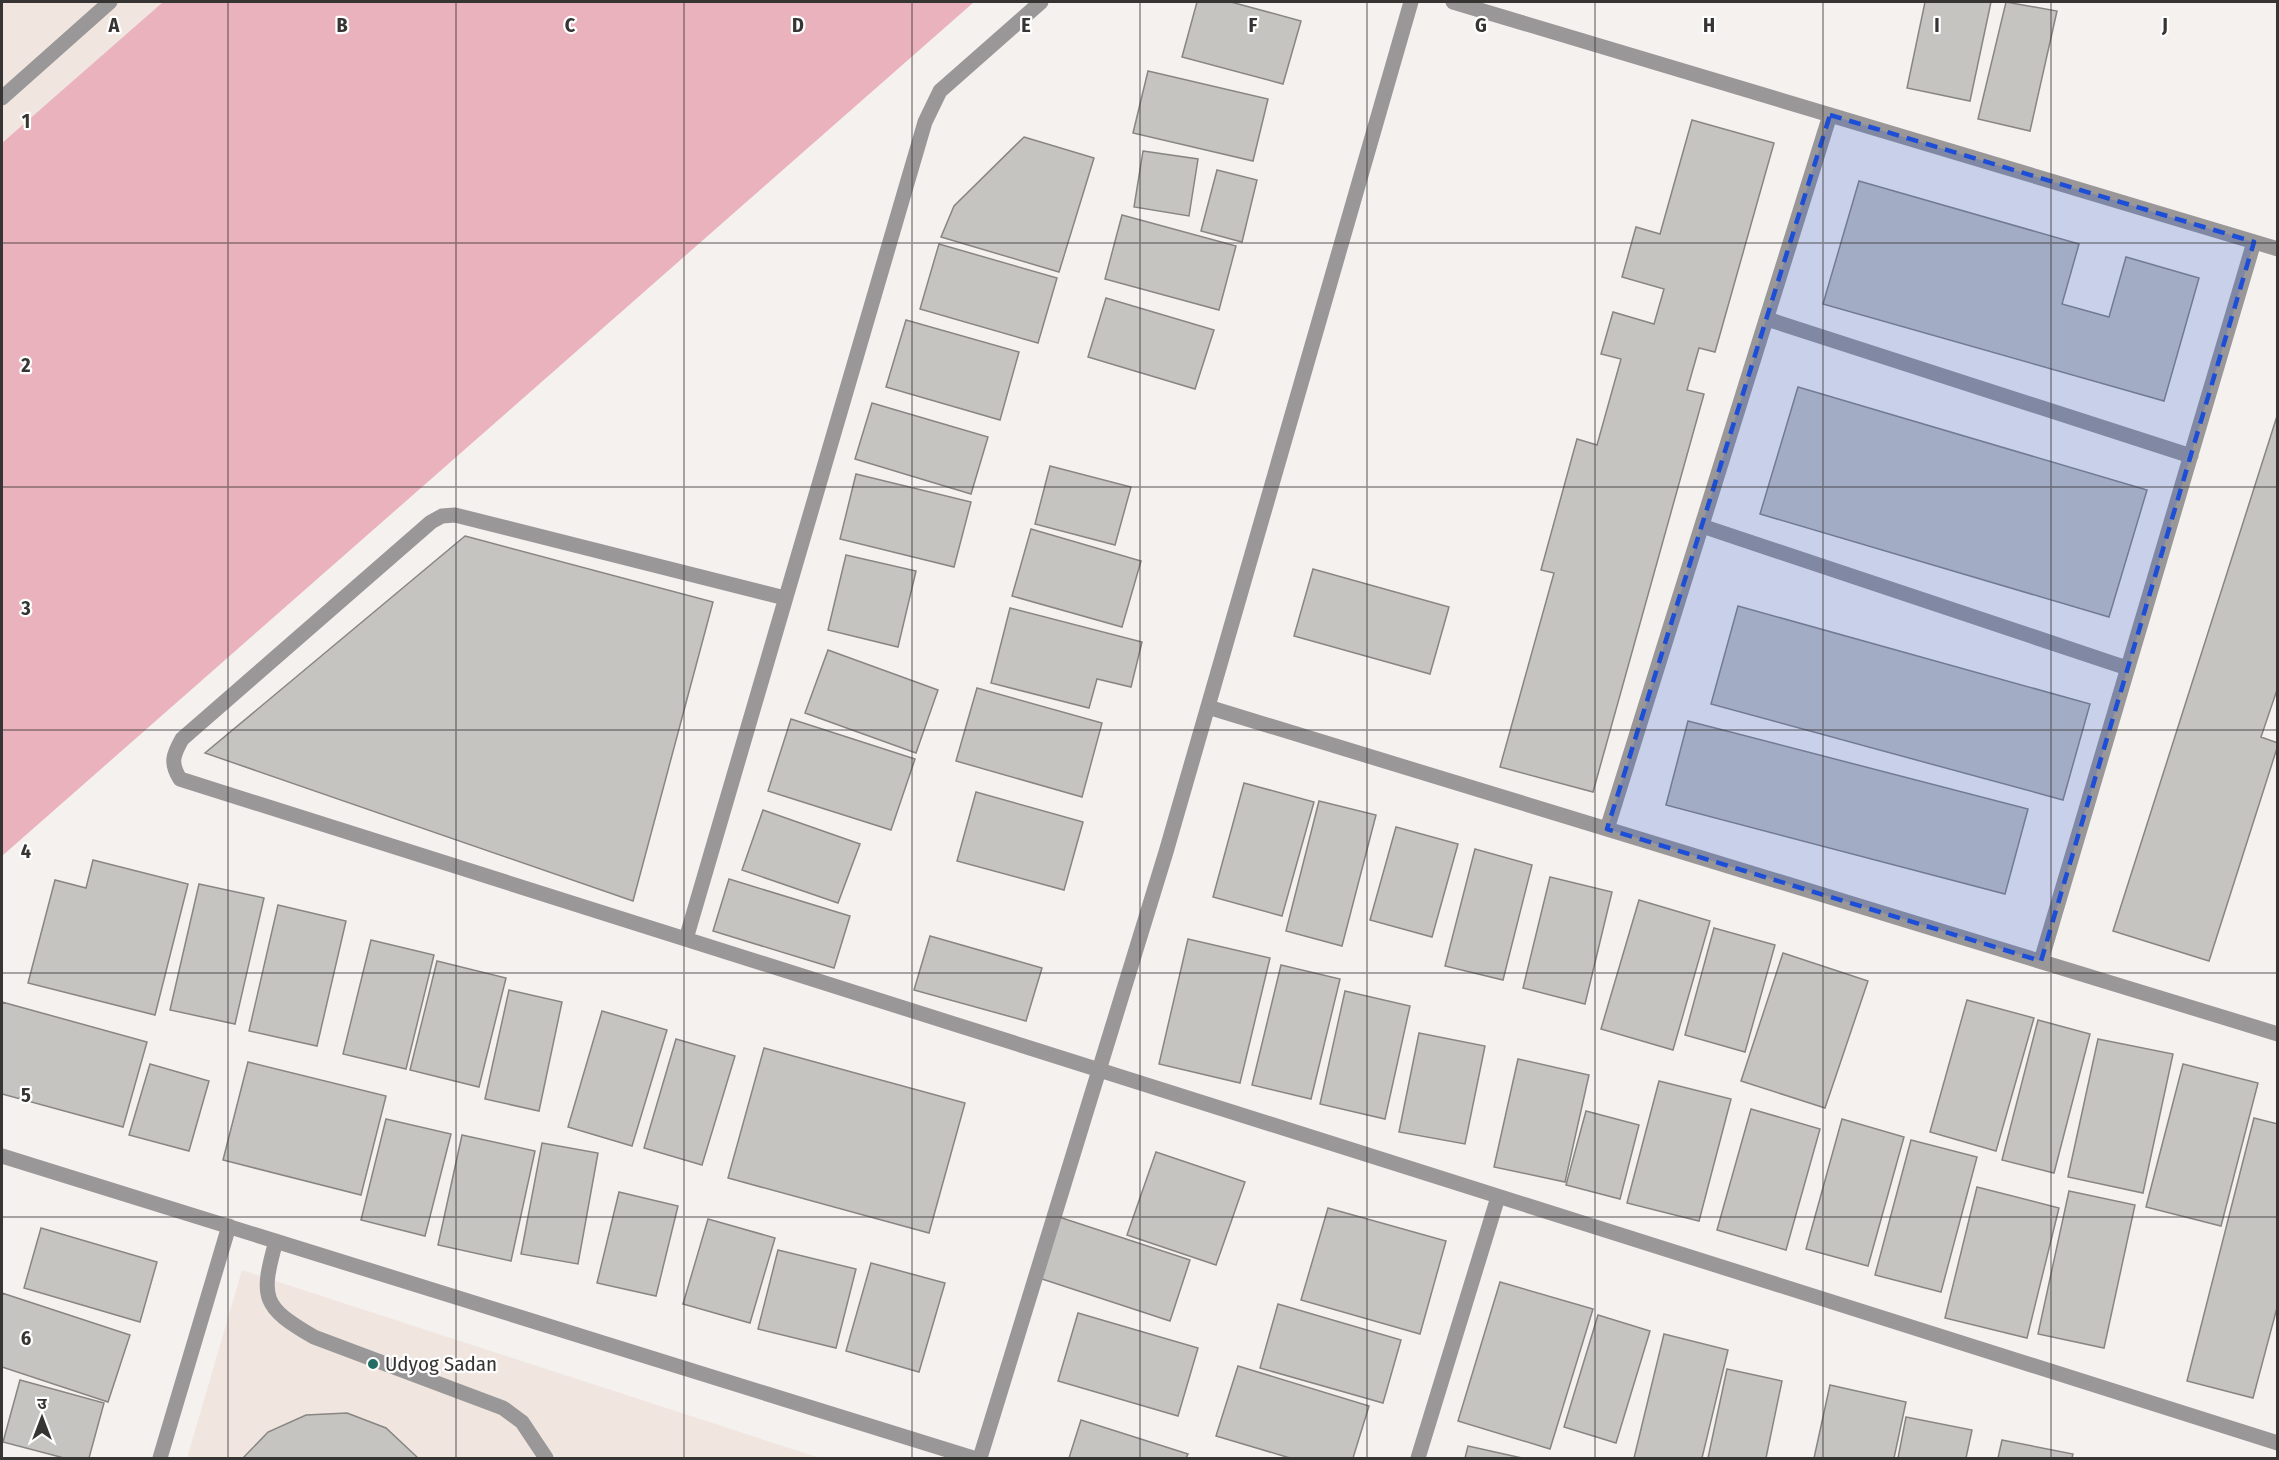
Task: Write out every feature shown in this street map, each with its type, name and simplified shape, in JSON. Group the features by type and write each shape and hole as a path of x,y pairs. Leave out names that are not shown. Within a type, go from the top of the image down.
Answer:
{"street":[{"path":"2,98 110,2"},
{"path":"686,939 925,122 940,91 1041,2"},
{"path":"980,1458 1208,707 1411,2"},
{"path":"1453,2 2277,249"},
{"path":"1607,829 1830,115"},
{"path":"2041,962 2254,242"},
{"path":"1767,319 2191,456"},
{"path":"785,598 455,514 442,516 431,522 182,739 174,753 172,767 180,779 2277,1443"},
{"path":"1702,526 2127,668"},
{"path":"1208,707 2277,1034"},
{"path":"2,1156 973,1458"},
{"path":"1418,1458 1498,1197"},
{"path":"160,1458 229,1227"},
{"path":"276,1241 267,1274 266,1293 274,1310 290,1323 314,1337 503,1408 522,1422 546,1458"}],"highlighted area":[{"path":"1830,115 2254,242 2041,961 1607,829"}],"shaded area":[{"path":"2,2 163,2 2,143"},
{"path":"163,2 974,2 2,856 2,143"},
{"name":"Udyog Sadan","path":"242,1270 820,1458 187,1458"}],"building":[{"path":"1197,2 1231,2 1301,21 1283,84 1182,57"},
{"path":"1925,2 1991,2 1970,101 1907,88"},
{"path":"2006,2 2057,11 2030,131 1978,119"},
{"path":"1148,71 1268,99 1253,161 1133,133"},
{"path":"1692,120 1774,143 1715,352 1699,348 1687,390 1704,394 1593,792 1500,767 1554,573 1541,570 1577,439 1597,445 1621,359 1601,354 1613,312 1654,324 1664,289 1622,277 1636,227 1660,234"},
{"path":"1024,137 1094,158 1059,272 941,237 954,206"},
{"path":"1143,151 1198,159 1189,216 1134,207"},
{"path":"1217,170 1257,180 1242,242 1201,231"},
{"path":"1859,181 2079,244 2062,304 2109,317 2126,257 2199,278 2164,401 1823,304"},
{"path":"1122,215 1236,246 1219,310 1105,279"},
{"path":"939,244 1057,278 1038,343 920,309"},
{"path":"1106,298 1214,330 1195,389 1088,357"},
{"path":"906,320 1019,352 1000,420 886,387"},
{"path":"1798,387 2147,490 2109,617 1760,514"},
{"path":"872,403 988,437 971,494 855,459"},
{"path":"2278,413 2278,687 2261,737 2278,743 2278,745 2209,961 2113,931"},
{"path":"1050,466 1131,487 1115,545 1035,524"},
{"path":"856,474 971,502 954,567 840,539"},
{"path":"1031,529 1141,561 1122,627 1012,596"},
{"path":"465,536 713,602 633,901 205,753"},
{"path":"846,555 916,571 898,647 828,630"},
{"path":"1313,569 1449,607 1430,674 1294,636"},
{"path":"1738,606 2090,704 2063,800 1711,704"},
{"path":"1010,608 1142,642 1131,687 1097,679 1089,708 991,683"},
{"path":"828,650 938,690 916,753 805,713"},
{"path":"977,688 1102,723 1082,797 956,761"},
{"path":"791,719 915,759 891,830 768,791"},
{"path":"1688,721 2028,809 2005,894 1666,805"},
{"path":"1244,783 1314,802 1282,916 1213,897"},
{"path":"976,792 1083,822 1064,890 957,861"},
{"path":"1319,801 1376,815 1342,946 1286,931"},
{"path":"763,810 860,844 838,903 742,870"},
{"path":"1396,827 1458,844 1432,937 1370,920"},
{"path":"1475,849 1532,865 1503,980 1445,966"},
{"path":"93,860 188,884 155,1015 28,983 55,880 86,888"},
{"path":"1550,877 1612,892 1585,1004 1523,988"},
{"path":"729,879 850,916 834,968 713,931"},
{"path":"199,884 264,898 235,1024 170,1010"},
{"path":"1639,900 1710,921 1673,1050 1601,1029"},
{"path":"278,905 346,921 317,1046 249,1031"},
{"path":"1714,928 1775,945 1745,1052 1685,1035"},
{"path":"930,936 1042,968 1026,1021 914,990"},
{"path":"1188,939 1270,958 1240,1083 1159,1064"},
{"path":"371,940 434,955 406,1069 343,1054"},
{"path":"1783,953 1868,981 1825,1108 1741,1081"},
{"path":"437,961 506,978 479,1087 410,1070"},
{"path":"1281,965 1340,979 1311,1099 1252,1085"},
{"path":"509,990 562,1002 539,1111 485,1099"},
{"path":"1345,991 1410,1006 1385,1119 1320,1104"},
{"path":"1967,1000 2034,1018 1996,1151 1930,1132"},
{"path":"2,1002 147,1042 123,1127 2,1094"},
{"path":"602,1011 667,1030 632,1146 568,1127"},
{"path":"2038,1020 2090,1034 2054,1173 2002,1160"},
{"path":"1419,1033 1485,1046 1465,1144 1399,1132"},
{"path":"676,1039 735,1056 702,1165 644,1148"},
{"path":"2098,1039 2173,1054 2143,1193 2068,1177"},
{"path":"764,1048 965,1103 929,1233 728,1178"},
{"path":"1518,1059 1589,1075 1565,1182 1494,1167"},
{"path":"248,1062 386,1096 361,1195 223,1160"},
{"path":"150,1064 209,1081 189,1151 129,1135"},
{"path":"2183,1064 2258,1083 2221,1226 2146,1207"},
{"path":"1659,1081 1731,1099 1699,1221 1627,1203"},
{"path":"1751,1109 1820,1129 1786,1250 1717,1230"},
{"path":"1586,1111 1639,1125 1620,1199 1566,1185"},
{"path":"2254,1118 2278,1124 2278,1304 2253,1398 2187,1381"},
{"path":"386,1119 451,1134 425,1236 361,1220"},
{"path":"1842,1119 1904,1137 1868,1266 1806,1249"},
{"path":"462,1135 535,1151 511,1261 438,1245"},
{"path":"1911,1140 1977,1157 1941,1292 1875,1275"},
{"path":"542,1143 598,1153 578,1264 521,1254"},
{"path":"1156,1152 1245,1182 1216,1265 1127,1235"},
{"path":"1977,1187 2059,1208 2027,1338 1945,1318"},
{"path":"2069,1191 2135,1205 2104,1348 2038,1334"},
{"path":"619,1192 678,1206 656,1296 597,1283"},
{"path":"1328,1208 1446,1241 1420,1334 1301,1300"},
{"path":"1059,1217 1190,1260 1170,1321 1039,1278"},
{"path":"708,1219 775,1238 750,1323 683,1304"},
{"path":"41,1228 157,1262 140,1322 24,1288"},
{"path":"778,1250 856,1269 836,1348 758,1329"},
{"path":"871,1263 945,1283 919,1372 846,1351"},
{"path":"1500,1282 1593,1309 1550,1449 1458,1421"},
{"path":"2,1293 130,1335 108,1402 2,1367"},
{"path":"1278,1304 1401,1340 1383,1403 1260,1368"},
{"path":"1078,1313 1198,1348 1178,1416 1058,1381"},
{"path":"1598,1315 1650,1331 1616,1443 1564,1427"},
{"path":"1664,1334 1728,1350 1702,1458 1634,1458"},
{"path":"1238,1366 1369,1406 1353,1458 1290,1458 1216,1436"},
{"path":"1727,1369 1782,1381 1766,1458 1708,1458"},
{"path":"20,1380 104,1403 89,1458 64,1458 3,1442"},
{"path":"1830,1385 1906,1402 1894,1458 1814,1458"},
{"path":"347,1413 386,1428 418,1458 243,1458 268,1432 306,1415"},
{"path":"1906,1417 1972,1430 1966,1458 1898,1458"},
{"path":"1081,1420 1188,1454 1186,1458 1069,1458"},
{"path":"2002,1440 2073,1454 2072,1458 1998,1458"},
{"path":"1468,1446 1522,1458 1465,1458"}],"place":[{"name":"Udyog Sadan","path":"373,1364"}]}
